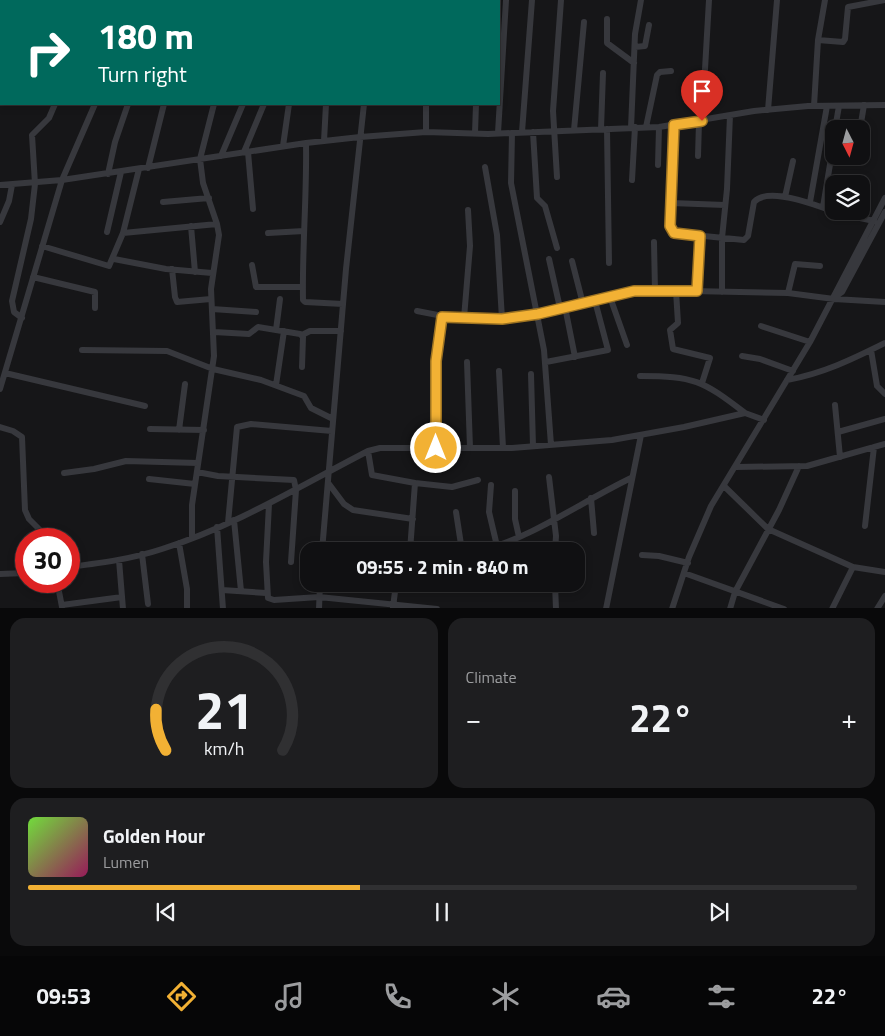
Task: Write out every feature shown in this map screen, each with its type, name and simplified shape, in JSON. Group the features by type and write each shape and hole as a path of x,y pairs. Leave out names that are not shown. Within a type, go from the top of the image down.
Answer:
{"street":[{"path":"500,100 506,0"},
{"path":"522,132 532,0"},
{"path":"557,177 553,111 561,0"},
{"path":"632,180 634,63 640,0"},
{"path":"698,156 709,0"},
{"path":"768,110 777,0"},
{"path":"814,106 818,40 825,0"},
{"path":"818,40 844,41 848,7 868,1 885,0"},
{"path":"607,19 606,43 634,63"},
{"path":"574,130 584,22"},
{"path":"635,47 645,46 649,24"},
{"path":"646,127 657,75 660,72 671,71"},
{"path":"603,73 608,263"},
{"path":"0,185 36,184 148,168 200,158 360,137 426,132 498,134 659,127 768,110 814,106 885,104"},
{"path":"22,318 14,312 12,301 31,219 36,184 32,135 49,118 55,105"},
{"path":"0,388 62,180 95,105"},
{"path":"108,174 115,142 128,105"},
{"path":"148,168 164,105"},
{"path":"192,538 195,484 213,369 214,332 211,299 212,273 218,243 218,224 203,183 200,158 214,105"},
{"path":"221,156 243,105"},
{"path":"253,209 246,152 264,105"},
{"path":"283,146 288,105"},
{"path":"324,141 326,105"},
{"path":"323,542 343,304 364,105"},
{"path":"426,105 426,132"},
{"path":"474,133 476,105"},
{"path":"498,134 500,105"},
{"path":"810,202 826,106"},
{"path":"837,120 839,106"},
{"path":"862,120 864,106"},
{"path":"722,292 722,238 730,115"},
{"path":"674,125 671,232 746,239 756,200 785,197 810,202 874,221"},
{"path":"658,165 659,127"},
{"path":"533,132 537,198 545,206 556,248"},
{"path":"512,133 511,183 546,362 551,445"},
{"path":"306,143 303,286 306,302 343,304"},
{"path":"785,197 793,161"},
{"path":"823,207 830,165"},
{"path":"485,167 498,235 502,319"},
{"path":"42,246 109,266 114,259 123,233 139,169"},
{"path":"107,232 121,172"},
{"path":"0,222 9,200 12,185"},
{"path":"163,202 209,198"},
{"path":"672,608 701,527 835,298 837,288 885,198"},
{"path":"671,203 725,204"},
{"path":"464,318 470,246 468,210"},
{"path":"835,298 842,292 885,212"},
{"path":"123,233 218,224"},
{"path":"191,226 195,272"},
{"path":"268,233 304,231"},
{"path":"697,291 700,236"},
{"path":"654,242 655,290"},
{"path":"114,259 172,269 212,273"},
{"path":"549,259 575,357"},
{"path":"572,261 583,304"},
{"path":"788,293 795,264 820,266"},
{"path":"252,265 256,287 303,286"},
{"path":"172,269 175,297 178,302 211,299"},
{"path":"33,277 93,291 96,294 95,308"},
{"path":"417,310 442,317 502,319 538,314 595,302 634,291 655,290 788,293 885,302"},
{"path":"676,291 678,323 670,330 673,349 710,358 702,383"},
{"path":"610,297 627,345"},
{"path":"276,330 280,299"},
{"path":"546,362 605,351 609,348 595,302"},
{"path":"212,309 256,312"},
{"path":"436,448 436,361 442,317"},
{"path":"761,326 810,342"},
{"path":"214,332 249,334 258,327 302,335 310,332 341,331"},
{"path":"276,385 284,331"},
{"path":"302,335 302,367"},
{"path":"787,380 806,377 841,365 885,343"},
{"path":"82,350 161,350 213,369 276,385 304,396 311,408 334,419"},
{"path":"871,350 876,386 885,394"},
{"path":"742,356 760,359 793,371"},
{"path":"468,362 470,448"},
{"path":"499,372 502,448"},
{"path":"5,373 145,406"},
{"path":"532,374 534,446"},
{"path":"640,376 672,376 702,383 745,413 764,420"},
{"path":"179,430 185,384"},
{"path":"835,405 840,457"},
{"path":"80,565 119,560 192,538 269,504 368,451 380,448 502,448 551,445 641,435 745,413"},
{"path":"838,432 885,418"},
{"path":"241,591 231,521 236,429 240,425 250,424 332,431"},
{"path":"0,427 13,431 22,437 24,510 38,528"},
{"path":"150,429 204,430"},
{"path":"606,608 641,435"},
{"path":"736,467 799,466 885,444"},
{"path":"865,526 874,447"},
{"path":"368,451 372,475 415,483 452,487 478,480"},
{"path":"64,473 94,469 126,461 198,463"},
{"path":"730,608 735,592 799,466"},
{"path":"197,472 232,477 292,479 296,490 291,562"},
{"path":"549,477 556,542"},
{"path":"507,542 554,520 591,498 632,478"},
{"path":"149,479 195,484"},
{"path":"411,542 415,483"},
{"path":"329,484 344,504 353,510 413,519"},
{"path":"492,485 490,512 497,542"},
{"path":"724,486 768,529 852,567 885,572"},
{"path":"515,491 519,537"},
{"path":"591,498 594,533"},
{"path":"269,504 266,593 268,598 274,600 319,598 393,607 438,608"},
{"path":"456,512 461,542"},
{"path":"217,528 224,608"},
{"path":"179,543 187,589 187,608"},
{"path":"142,554 148,604"},
{"path":"642,555 660,556 688,563"},
{"path":"119,560 123,608"},
{"path":"832,608 852,567"},
{"path":"0,574 15,573"},
{"path":"684,573 784,608"},
{"path":"222,590 266,593"},
{"path":"319,592 319,608"},
{"path":"393,607 395,592"},
{"path":"555,592 556,608"},
{"path":"59,593 62,607 122,598"},
{"path":"877,608 885,596"}],"route":[{"path":"436,448 436,361 442,317 502,319 538,314 595,302 634,291 697,291 700,236 671,232 671,181 674,125 702,121"}]}
